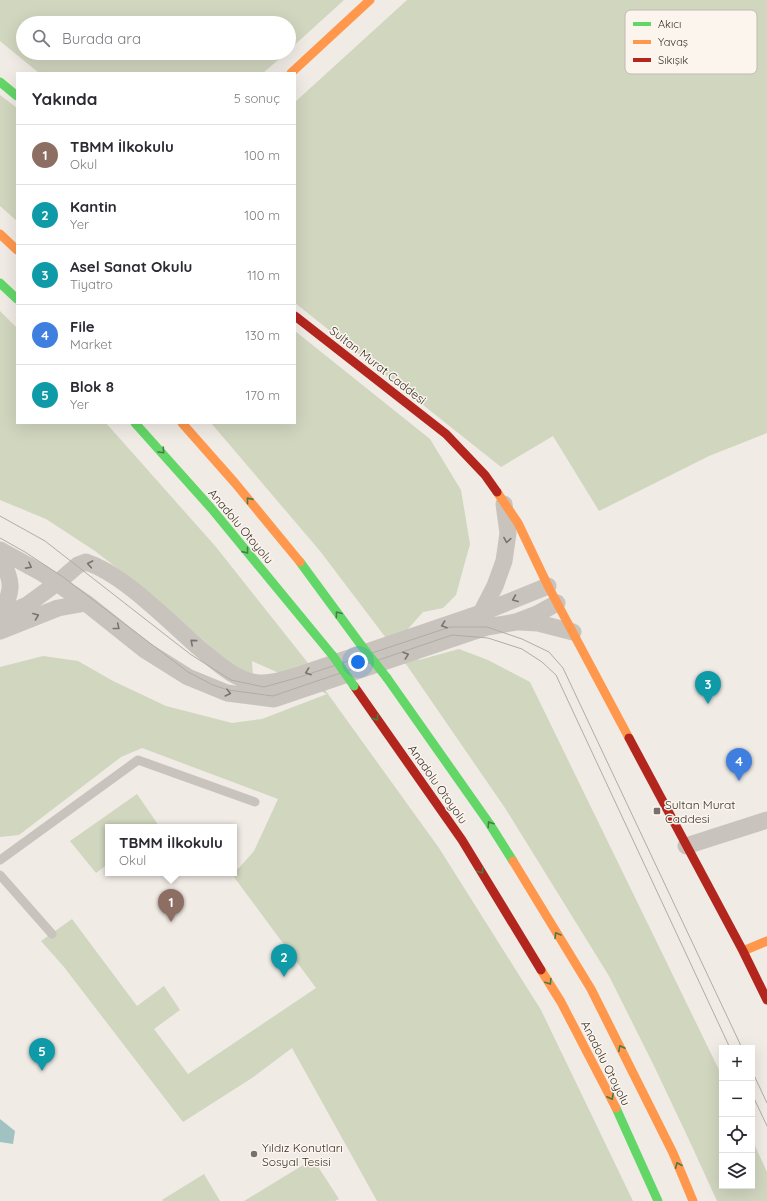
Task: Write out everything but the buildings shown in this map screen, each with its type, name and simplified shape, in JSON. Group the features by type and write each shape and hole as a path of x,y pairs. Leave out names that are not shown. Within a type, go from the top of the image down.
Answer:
{"main road":[{"path":"292,72 370,0"},
{"path":"0,82 16,95"},
{"path":"0,234 16,249"},
{"path":"0,283 16,298"},
{"name":"Sultan Murat Caddesi","path":"296,317 446,434 485,475 518,523 548,586 686,846"},
{"name":"Anadolu Otoyolu","path":"136,424 166,456 226,526 333,656 462,840 561,1002 614,1104 658,1201"},
{"name":"Anadolu Otoyolu","path":"183,424 235,482 299,561 387,678 490,823 591,989 637,1079 693,1201"},
{"path":"686,846 743,951 767,1000"},
{"path":"743,951 767,941"}],"street":[{"path":"481,613 495,586 504,561 508,533 503,501"},
{"path":"0,550 57,583 86,603 145,650 188,677 227,693 274,699 487,627 516,622 537,614 557,603"},
{"path":"0,558 7,569 12,585 8,600 0,617"},
{"path":"0,617 27,605 57,583 78,565 86,562 106,570 139,595 215,661 236,676 261,683 299,675 481,613 548,586"},
{"path":"0,631 58,608 86,603"},
{"path":"516,622 538,623 573,632"},
{"path":"686,846 767,820"}],"lane":[{"path":"0,860 138,760 255,802"},
{"path":"0,875 52,934"}],"green space":[{"path":"0,0 344,0 296,44 296,16 16,16 16,54 0,41"},
{"path":"407,0 767,0 767,433 709,456 599,511 553,436 501,467 296,304 296,101"},
{"path":"23,60 278,60 264,72 38,72"},
{"path":"0,95 16,107 16,220 0,206"},
{"path":"0,311 16,327 16,424 107,424 216,547 308,663 328,694 439,848 541,1010 633,1201 377,1201 292,1048 252,1078 183,1122 64,967 41,941 72,919 137,1006 164,986 180,1010 154,1029 188,1074 316,988 233,876 237,876 237,869 254,851 278,799 142,748 121,757 19,835 0,837 0,667 43,656 78,661 113,681 166,706 232,723 262,719 327,694 252,661 253,676 239,671 149,593 95,551 46,519 0,500"},
{"path":"296,332 430,439 461,490 470,544 456,595 443,608 423,612 401,637 419,660 459,649 488,660 530,682 719,1070 719,1189 755,1189 755,1146 767,1172 767,1201 717,1201 655,1068 609,976 505,808 408,667 320,551 212,424 296,424"},
{"path":"137,794 158,824 105,824 105,866 96,873 70,841"},
{"path":"313,1159 339,1199 335,1201 244,1201"},
{"path":"204,1174 220,1201 162,1200"}],"water":[{"path":"0,1119 15,1131 13,1144 0,1142"}],"tram line":[{"path":"0,516 45,541 190,654 231,680 264,687 300,677 450,627 487,627 522,639 549,652 563,668 741,1045"},
{"path":"0,538 25,552 63,577 188,672 213,685 228,690 273,696 452,635 488,638 522,649 542,662 556,675 729,1045"},
{"path":"755,1077 767,1103"},
{"path":"755,1100 767,1126"}],"traffic: fast":[{"path":"0,82 16,95"},
{"path":"0,283 16,298"},
{"path":"136,424 211,508 333,656"},
{"path":"300,562 361,645"},
{"path":"361,645 387,678"},
{"path":"333,656 354,686"},
{"path":"387,678 489,823 513,861"},
{"path":"616,1108 658,1201"}],"traffic: slow":[{"path":"292,72 370,0"},
{"path":"0,234 16,249"},
{"path":"183,424 235,483 300,562"},
{"path":"497,492 518,523 548,586 629,738"},
{"path":"513,861 591,989 673,1153 693,1201"},
{"path":"743,951 767,941"},
{"path":"541,970 561,1002 616,1108"}],"traffic: jam":[{"path":"296,317 446,434 485,475 497,492"},
{"path":"354,686 462,840 541,970"},
{"path":"629,738 743,951 767,1000"}],"place":[{"name":"Asel Sanat Okulu","path":"708,704"},
{"name":"File","path":"739,781"},
{"name":"Sultan Murat Caddesi","path":"657,811"},
{"name":"TBMM İlkokulu","path":"171,922"},
{"name":"Kantin","path":"284,977"},
{"name":"Blok 8","path":"42,1071"},
{"name":"Yıldız Konutları Sosyal Tesisi","path":"254,1154"}]}
